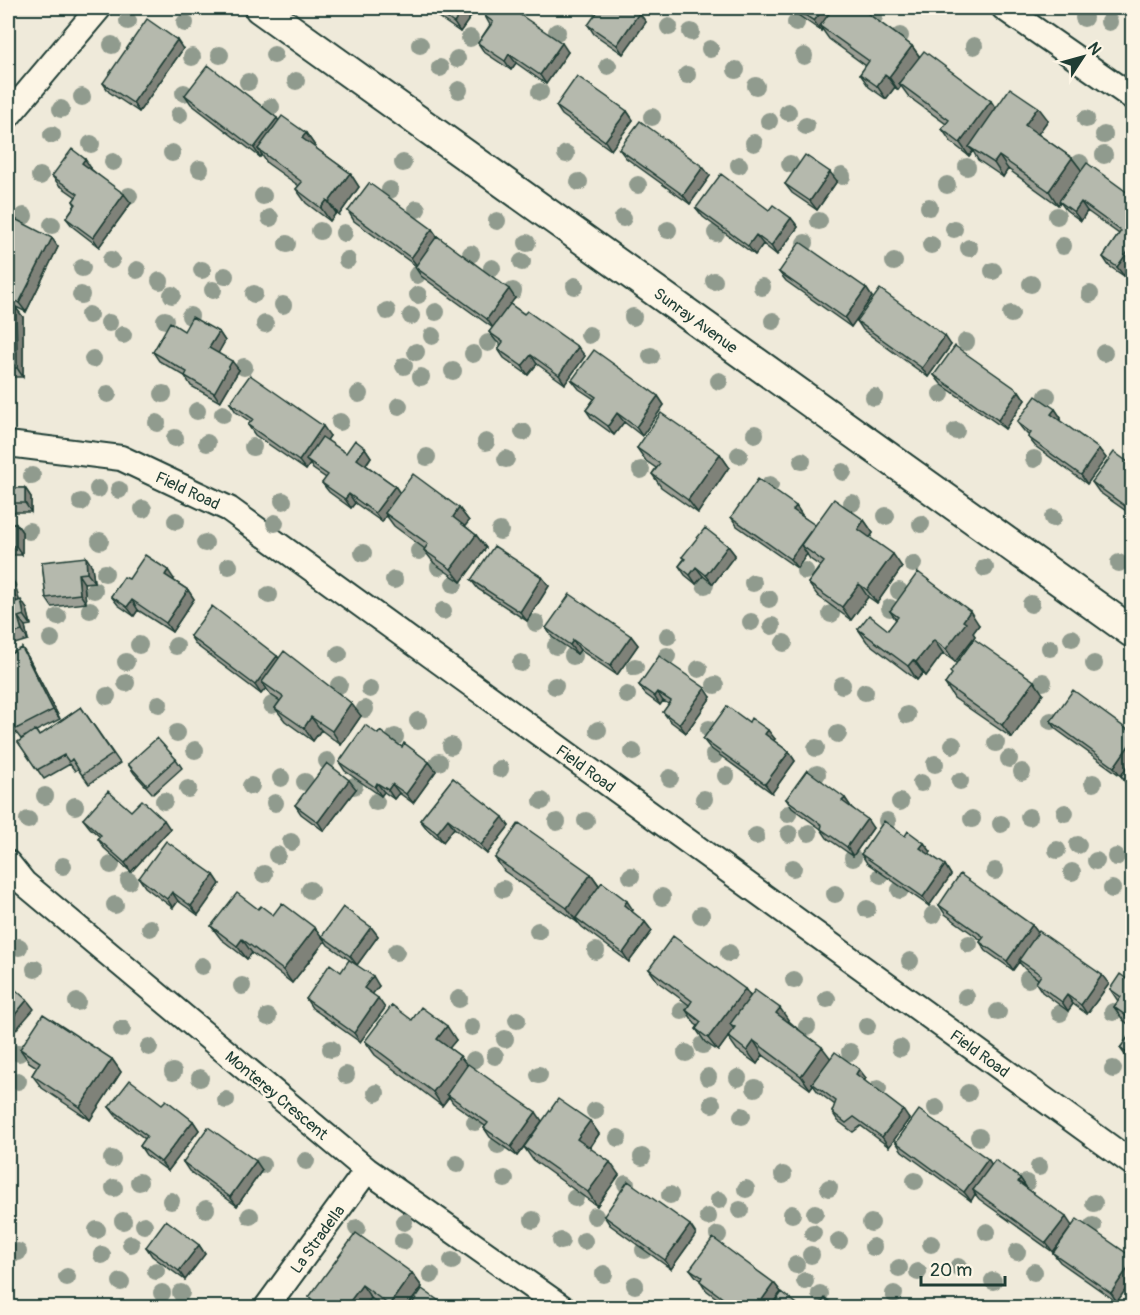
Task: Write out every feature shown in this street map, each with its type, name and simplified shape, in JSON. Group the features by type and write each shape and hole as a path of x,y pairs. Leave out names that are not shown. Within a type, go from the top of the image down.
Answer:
{"street":[{"path":"8,116 99,8"},
{"name":"Sunray Avenue","path":"260,8 1132,632"},
{"path":"1004,8 1132,98"},
{"name":"Field Road","path":"8,444 121,458 229,509 1132,1163"},
{"name":"Monterey Crescent","path":"8,863 24,884 367,1170 563,1308"},
{"name":"La Stradella","path":"266,1308 367,1170"}],"building":[{"path":"432,8 464,8 454,23"},
{"path":"491,8 510,8 562,43 540,75 509,54 505,61 478,43 493,22 485,16"},
{"path":"600,8 632,8 639,13 617,45 588,25"},
{"path":"794,8 824,8 814,21"},
{"path":"833,8 860,8 912,46 889,77 885,74 877,86 860,74 869,61 820,26"},
{"path":"147,19 177,40 133,103 103,83"},
{"path":"924,51 991,101 960,143 942,129 949,120 899,83"},
{"path":"208,65 277,118 254,148 185,95"},
{"path":"577,76 627,111 605,141 556,106"},
{"path":"1010,88 1038,107 1025,125 1072,158 1049,191 999,156 994,163 969,147"},
{"path":"282,116 306,133 302,138 350,173 329,202 327,200 321,208 296,189 302,182 258,149"},
{"path":"640,121 703,167 683,195 619,149"},
{"path":"72,149 85,159 82,163 124,194 93,238 66,218 76,204 73,201 78,194 52,176"},
{"path":"805,155 830,172 810,201 785,184"},
{"path":"1087,163 1132,196 1132,214 1129,218 1132,221 1132,246 1117,267 1103,257 1121,231 1081,202 1074,212 1059,201"},
{"path":"721,174 769,210 773,205 791,218 771,246 756,235 748,246 696,208"},
{"path":"369,183 432,229 411,258 348,211"},
{"path":"15,219 52,238 19,303 8,297 8,235"},
{"path":"437,236 509,289 487,319 415,267"},
{"path":"800,242 866,288 845,318 779,272"},
{"path":"880,289 945,336 922,368 857,321"},
{"path":"510,304 524,314 527,311 578,347 559,375 531,355 522,366 498,349 503,342 489,332"},
{"path":"8,308 16,308 17,368 8,368"},
{"path":"192,317 219,332 209,348 232,361 214,393 185,376 187,372 153,352 170,322 184,331"},
{"path":"955,346 1019,391 998,420 934,375"},
{"path":"594,350 658,396 636,427 617,413 608,426 586,410 596,397 572,380"},
{"path":"250,375 323,426 299,461 248,425 253,419 230,403"},
{"path":"1036,396 1055,409 1051,414 1099,449 1081,475 1028,437 1031,433 1017,422"},
{"path":"661,413 720,454 688,500 652,474 660,464 637,448"},
{"path":"322,437 346,453 355,440 365,448 357,459 395,486 375,513 349,494 345,499 322,483 328,475 306,460"},
{"path":"1114,452 1132,465 1132,511 1092,482"},
{"path":"413,474 459,508 453,517 476,535 451,569 424,550 428,544 385,513"},
{"path":"758,479 796,506 793,510 815,525 790,559 731,517"},
{"path":"8,488 25,488 25,503 8,503"},
{"path":"834,499 864,520 858,529 893,554 867,590 859,584 842,607 808,583 824,562 801,545"},
{"path":"16,523 16,546 8,546 8,524"},
{"path":"705,528 728,546 706,575 696,567 690,575 679,566 685,559 682,557"},
{"path":"494,546 542,577 520,612 471,580"},
{"path":"145,555 168,570 165,575 188,590 166,623 132,600 127,607 111,596 124,577 129,579"},
{"path":"86,557 87,573 78,574 80,594 46,598 42,562"},
{"path":"918,572 970,611 963,621 966,623 946,649 934,640 916,662 913,660 908,666 858,629 869,615 888,630 898,617 890,611"},
{"path":"8,575 16,602 21,600 24,615 18,617 22,631 8,635"},
{"path":"570,594 631,636 610,666 573,640 570,645 546,628"},
{"path":"212,606 277,656 255,685 190,636"},
{"path":"974,639 1034,681 1002,725 945,684 952,674 950,672"},
{"path":"22,648 53,710 14,730 8,716 8,655"},
{"path":"284,651 351,703 332,731 311,717 304,728 275,708 283,697 262,682"},
{"path":"659,656 705,688 679,724 663,712 671,701 657,692 654,696 639,685"},
{"path":"1073,690 1132,733 1132,741 1114,767 1051,721"},
{"path":"727,706 749,722 751,718 768,730 765,734 789,752 765,784 703,739"},
{"path":"81,707 113,754 82,775 72,759 69,762 64,755 37,770 18,742 35,730 39,736"},
{"path":"365,725 378,734 380,731 402,747 404,743 429,762 406,794 392,784 388,790 377,783 375,787 339,762"},
{"path":"157,738 176,759 147,785 128,764"},
{"path":"1132,760 1132,784 1121,776"},
{"path":"327,763 349,780 318,822 295,805"},
{"path":"807,770 845,798 842,801 867,819 847,847 821,829 822,825 786,799"},
{"path":"453,778 503,817 481,845 448,819 437,833 420,820"},
{"path":"108,791 131,811 142,800 164,820 125,863 98,839 101,835 83,819"},
{"path":"884,821 905,836 908,831 924,843 920,848 945,865 923,897 861,854"},
{"path":"519,823 591,874 567,908 495,858"},
{"path":"166,841 214,875 191,906 172,892 167,899 139,878"},
{"path":"960,874 1032,925 1007,961 980,942 984,937 939,905"},
{"path":"602,882 627,901 624,905 645,922 623,953 576,918"},
{"path":"237,893 258,909 261,906 273,915 282,903 315,928 283,970 242,939 237,946 211,926"},
{"path":"343,907 371,927 350,956 322,936"},
{"path":"1039,931 1102,975 1081,1005 1067,995 1062,1002 1036,983 1041,975 1019,960"},
{"path":"673,936 745,989 708,1038 696,1029 701,1022 686,1010 692,1001 649,969"},
{"path":"349,960 373,976 364,988 378,998 354,1033 306,999 330,964 341,972"},
{"path":"1120,974 1131,982 1132,979 1132,1020 1114,1007 1121,997 1110,989"},
{"path":"8,983 27,1000 8,1023"},
{"path":"755,990 780,1008 776,1013 822,1047 801,1076 754,1041 747,1051 728,1036 735,1027 730,1024"},
{"path":"392,1005 412,1020 421,1007 447,1026 437,1039 460,1056 433,1092 365,1041"},
{"path":"43,1014 112,1059 80,1107 32,1075 40,1062 20,1049"},
{"path":"1132,1032 1132,1057 1120,1048"},
{"path":"835,1052 859,1069 856,1074 903,1110 882,1137 854,1117 846,1123 832,1112 836,1101 812,1083"},
{"path":"468,1064 536,1112 511,1147 484,1128 488,1123 447,1094"},
{"path":"130,1080 162,1104 166,1100 193,1121 161,1162 140,1146 147,1136 109,1107"},
{"path":"558,1099 590,1121 577,1139 610,1162 588,1192 524,1147"},
{"path":"919,1110 988,1159 964,1192 896,1142"},
{"path":"208,1127 256,1161 230,1197 183,1162"},
{"path":"995,1160 1020,1178 1018,1182 1066,1217 1046,1243 973,1190"},
{"path":"628,1181 690,1225 665,1260 604,1216"},
{"path":"1077,1219 1132,1257 1132,1262 1111,1293 1053,1253"},
{"path":"166,1220 199,1245 179,1271 146,1247"},
{"path":"356,1233 412,1273 389,1305 362,1285 345,1308 324,1308 309,1297"},
{"path":"713,1238 774,1283 756,1308 736,1308 700,1281 702,1277 690,1269"},
{"path":"422,1289 449,1308 409,1308"},
{"path":"782,1292 802,1308 771,1308"},
{"path":"825,1298 838,1308 818,1308"}]}
